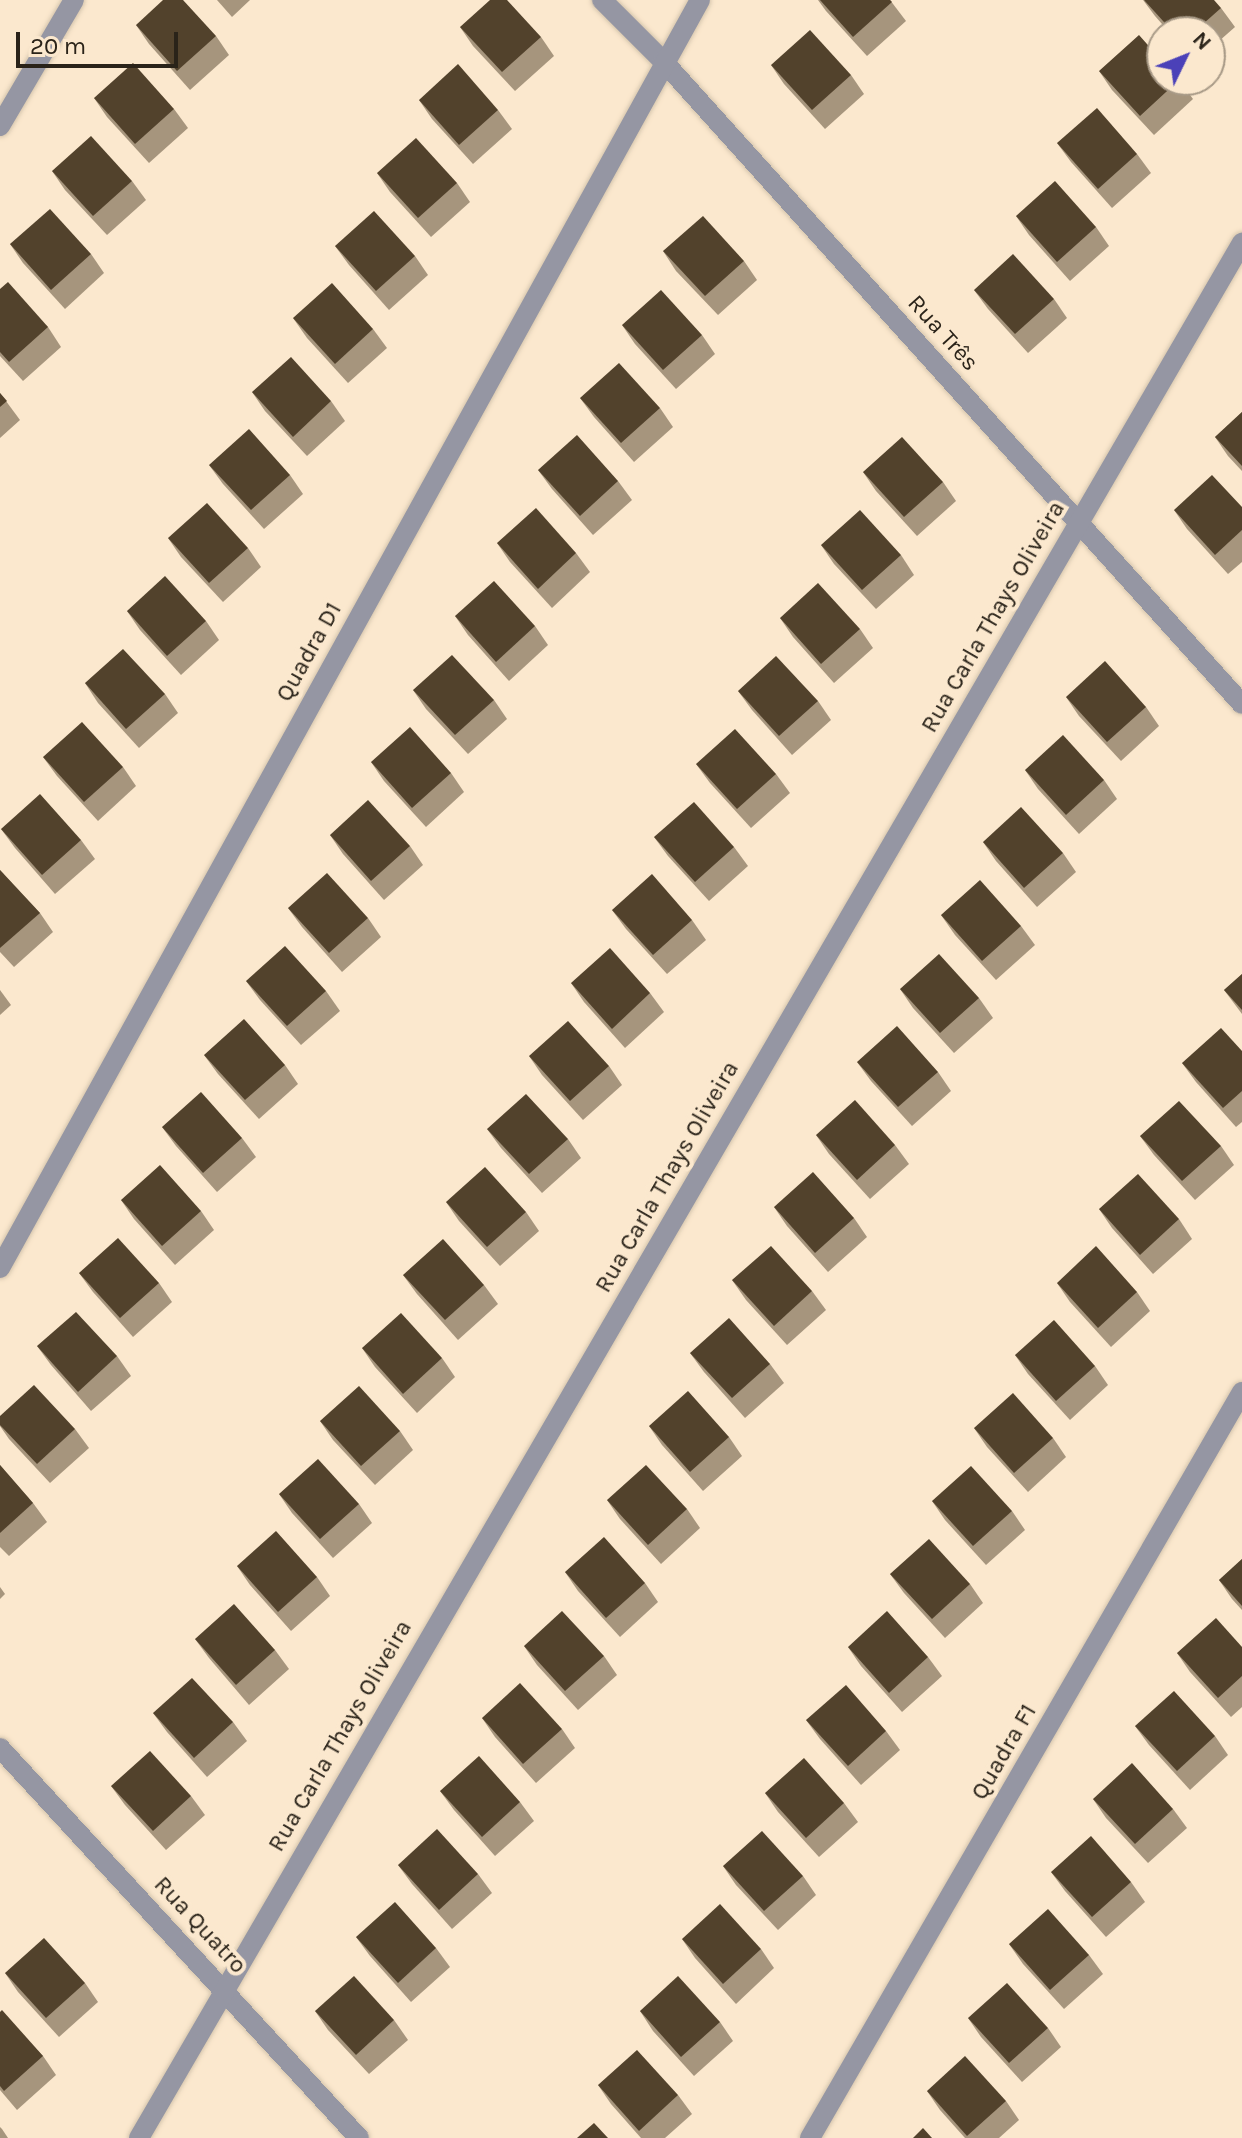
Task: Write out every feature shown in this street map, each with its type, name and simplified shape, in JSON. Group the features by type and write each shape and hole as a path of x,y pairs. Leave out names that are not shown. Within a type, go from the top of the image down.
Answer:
{"street":[{"path":"0,126 74,0"},
{"name":"Rua Três","path":"602,0 663,61 1242,704"},
{"name":"Quadra D1","path":"0,1268 663,61 700,0"},
{"name":"Rua Carla Thays Oliveira","path":"139,2138 223,1988 1242,243"},
{"name":"Quadra F1","path":"810,2138 1242,1392"},
{"name":"Rua Quatro","path":"0,1748 359,2138"}],"building":[{"path":"163,0 183,0 216,36 177,71 136,25"},
{"path":"490,0 507,0 541,37 502,72 460,27"},
{"path":"820,0 890,0 892,2 853,37"},
{"path":"1144,0 1214,0 1221,8 1212,16 1158,16"},
{"path":"810,30 851,75 812,110 771,65"},
{"path":"1139,35 1146,43 1146,96 1162,96 1140,116 1099,71"},
{"path":"133,63 174,109 135,144 94,98"},
{"path":"458,64 498,110 459,145 419,100"},
{"path":"1097,108 1137,154 1098,189 1057,143"},
{"path":"91,136 132,181 93,216 52,171"},
{"path":"416,138 457,183 418,218 377,173"},
{"path":"1055,181 1096,227 1057,262 1016,216"},
{"path":"50,209 91,254 51,290 10,244"},
{"path":"374,211 415,256 376,291 335,246"},
{"path":"703,216 744,261 705,296 663,251"},
{"path":"1013,254 1054,299 1015,334 974,290"},
{"path":"8,282 48,327 9,362 0,352 0,289"},
{"path":"332,283 373,329 335,364 293,318"},
{"path":"661,290 702,335 663,370 622,325"},
{"path":"291,357 331,401 293,437 252,392"},
{"path":"619,363 660,408 621,443 580,398"},
{"path":"0,393 7,401 0,407"},
{"path":"1242,412 1242,466 1215,437"},
{"path":"249,429 290,475 251,510 209,465"},
{"path":"577,435 618,481 580,516 538,470"},
{"path":"902,437 943,482 904,517 863,472"},
{"path":"1212,475 1242,507 1242,530 1215,555 1174,510"},
{"path":"207,503 248,548 209,583 168,538"},
{"path":"536,508 576,553 538,589 497,543"},
{"path":"860,510 901,555 862,590 821,545"},
{"path":"165,576 206,621 167,656 127,611"},
{"path":"494,581 535,626 496,662 455,616"},
{"path":"818,583 860,629 821,664 780,618"},
{"path":"123,649 165,694 126,729 85,683"},
{"path":"452,655 494,700 455,735 413,690"},
{"path":"776,656 818,701 779,736 738,691"},
{"path":"1105,661 1146,707 1107,742 1066,697"},
{"path":"82,722 123,767 84,802 43,757"},
{"path":"410,727 451,773 412,808 371,762"},
{"path":"735,729 776,774 737,809 696,764"},
{"path":"1063,735 1104,780 1066,815 1025,770"},
{"path":"40,794 81,840 42,875 1,829"},
{"path":"368,800 410,846 371,881 330,835"},
{"path":"694,802 734,847 695,882 654,837"},
{"path":"1021,807 1063,853 1024,888 983,842"},
{"path":"0,870 40,913 0,948"},
{"path":"327,873 368,918 329,953 288,908"},
{"path":"652,874 692,920 653,955 612,910"},
{"path":"980,880 1021,926 982,961 941,915"},
{"path":"285,946 326,991 287,1026 246,981"},
{"path":"610,948 650,993 612,1029 571,983"},
{"path":"939,954 979,998 940,1033 900,989"},
{"path":"1242,974 1242,1010 1224,990"},
{"path":"244,1019 285,1065 245,1100 204,1055"},
{"path":"568,1021 609,1066 570,1101 529,1056"},
{"path":"897,1026 938,1072 898,1107 857,1062"},
{"path":"1221,1028 1242,1051 1242,1091 1223,1108 1182,1063"},
{"path":"201,1092 242,1138 203,1173 162,1127"},
{"path":"526,1094 568,1139 529,1174 487,1129"},
{"path":"855,1100 895,1145 857,1180 816,1135"},
{"path":"1179,1101 1221,1146 1182,1181 1140,1136"},
{"path":"160,1165 201,1211 162,1246 121,1200"},
{"path":"485,1167 526,1212 487,1247 446,1202"},
{"path":"813,1172 854,1218 815,1253 774,1207"},
{"path":"1138,1174 1179,1219 1140,1255 1099,1209"},
{"path":"118,1238 159,1283 120,1318 79,1273"},
{"path":"443,1239 484,1285 445,1320 403,1275"},
{"path":"771,1246 812,1291 774,1326 732,1280"},
{"path":"1096,1246 1137,1292 1098,1328 1057,1283"},
{"path":"76,1312 117,1356 78,1392 37,1346"},
{"path":"401,1313 442,1358 403,1394 362,1348"},
{"path":"729,1318 770,1364 732,1398 690,1353"},
{"path":"1054,1320 1095,1366 1056,1401 1015,1355"},
{"path":"34,1385 75,1429 37,1464 0,1425 0,1416"},
{"path":"359,1386 400,1431 361,1466 320,1421"},
{"path":"688,1391 729,1437 690,1472 649,1426"},
{"path":"1013,1393 1053,1438 1014,1473 974,1428"},
{"path":"318,1459 359,1504 320,1539 279,1494"},
{"path":"0,1465 33,1503 0,1533"},
{"path":"646,1465 687,1509 648,1545 607,1500"},
{"path":"971,1466 1012,1511 973,1546 932,1501"},
{"path":"276,1531 317,1577 278,1612 237,1566"},
{"path":"604,1537 645,1583 606,1618 565,1572"},
{"path":"929,1539 970,1584 932,1619 890,1574"},
{"path":"1242,1559 1242,1606 1219,1580"},
{"path":"234,1604 275,1650 236,1685 195,1639"},
{"path":"562,1611 604,1656 565,1691 524,1646"},
{"path":"887,1611 928,1657 889,1693 848,1647"},
{"path":"1216,1618 1242,1647 1242,1676 1218,1698 1177,1653"},
{"path":"192,1678 233,1722 194,1758 153,1713"},
{"path":"520,1683 562,1729 523,1764 482,1718"},
{"path":"846,1685 886,1731 848,1766 806,1720"},
{"path":"1174,1691 1215,1736 1177,1771 1135,1726"},
{"path":"150,1751 191,1796 153,1831 111,1786"},
{"path":"479,1756 520,1802 482,1837 440,1791"},
{"path":"804,1758 844,1803 806,1838 765,1793"},
{"path":"1132,1763 1173,1809 1135,1844 1093,1799"},
{"path":"437,1829 478,1874 439,1910 398,1865"},
{"path":"762,1831 803,1876 764,1911 723,1866"},
{"path":"1091,1836 1131,1882 1092,1917 1051,1872"},
{"path":"395,1902 436,1948 398,1983 356,1937"},
{"path":"720,1904 761,1949 723,1984 682,1939"},
{"path":"1048,1909 1089,1955 1050,1990 1009,1944"},
{"path":"44,1938 85,1983 46,2018 5,1973"},
{"path":"354,1976 394,2020 356,2055 315,2011"},
{"path":"678,1976 720,2022 681,2057 640,2011"},
{"path":"1007,1983 1048,2028 1009,2063 968,2018"},
{"path":"2,2010 43,2056 4,2091 0,2086"},
{"path":"637,2050 678,2095 639,2131 598,2085"},
{"path":"965,2056 1006,2101 967,2136 927,2091"},
{"path":"594,2123 608,2138 577,2138"},
{"path":"923,2128 932,2138 913,2138"}]}
